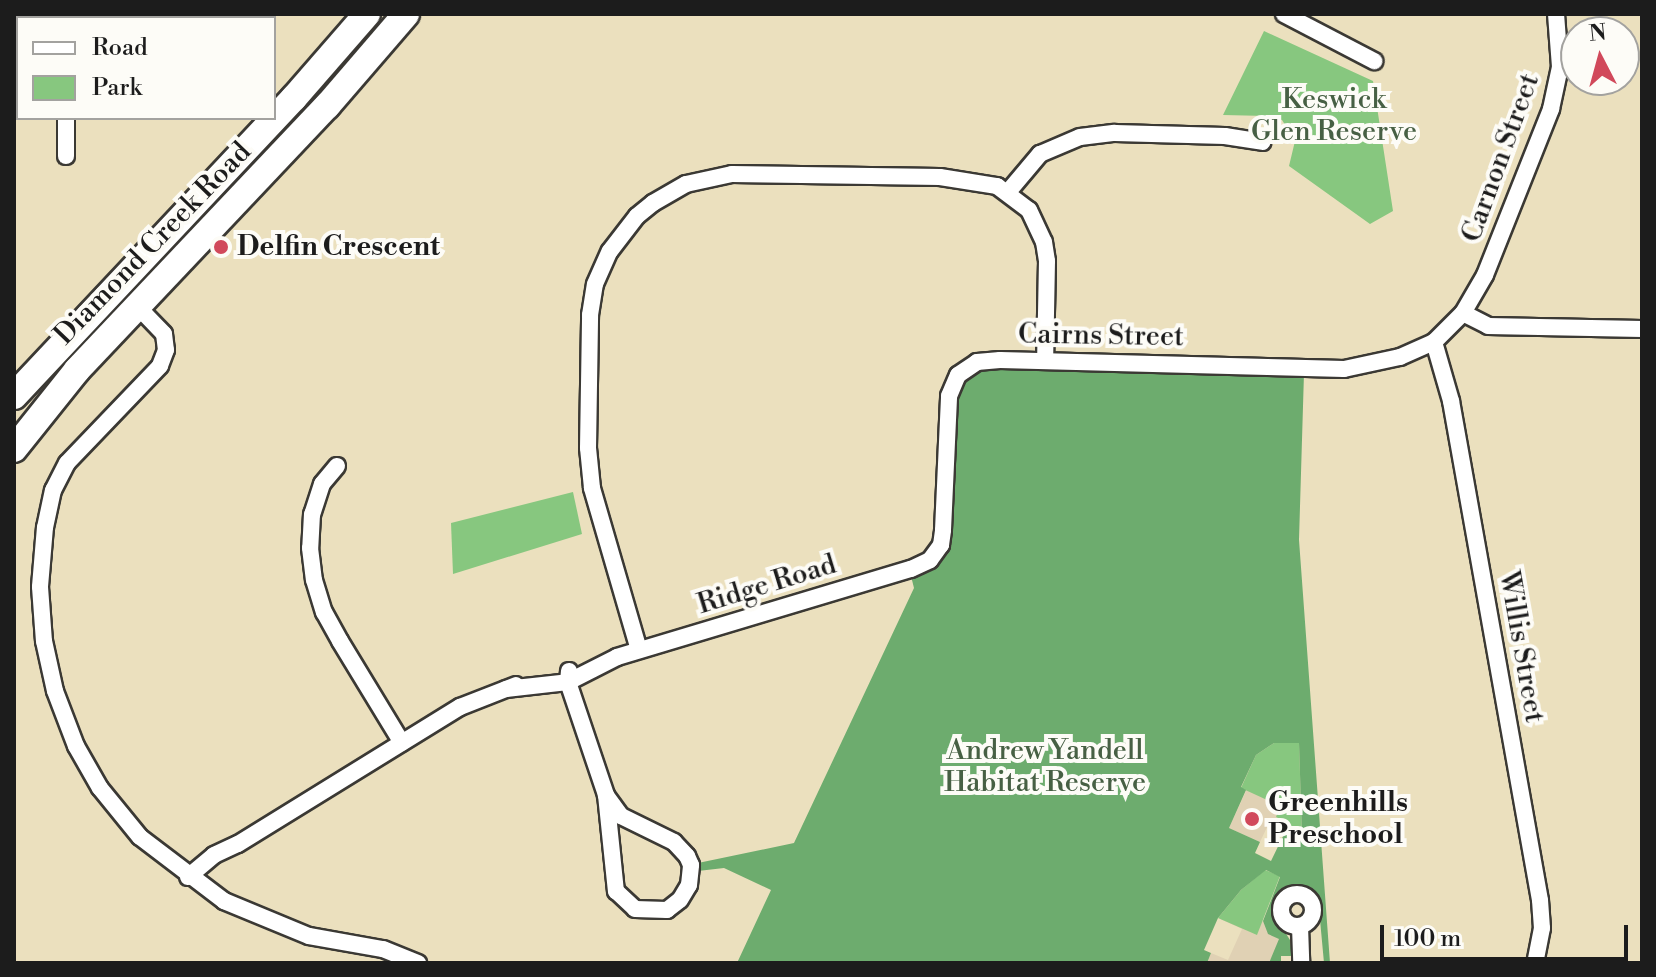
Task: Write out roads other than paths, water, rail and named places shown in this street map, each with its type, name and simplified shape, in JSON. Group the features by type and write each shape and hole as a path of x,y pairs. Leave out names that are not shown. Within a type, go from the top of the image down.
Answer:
{"main road":[{"name":"Diamond Creek Road","path":"276,117 367,14"},
{"name":"Diamond Creek Road","path":"15,440 77,370 327,106 406,14"},
{"name":"Diamond Creek Road","path":"14,396 273,120"},
{"path":"117,286 139,308"}],"street":[{"path":"1284,14 1374,61"},
{"name":"Carnon Street","path":"1463,313 1485,275 1557,91 1560,49 1556,14"},
{"path":"66,120 66,156"},
{"path":"1008,192 1040,154 1080,137 1115,133 1225,136 1263,142"},
{"path":"639,650 600,520 588,448 591,299 600,269 637,216 673,191 702,179 732,174 964,178 982,181 1008,192 1029,210 1044,242 1047,261 1045,361"},
{"path":"139,308 164,334 166,350 160,366 77,449 59,476 45,527 42,614 55,691 88,768 100,788 140,837 194,881 224,901 279,926 383,949 418,963"},
{"path":"1434,342 1463,313 1488,326 1642,329"},
{"name":"Cairns Street","path":"930,560 941,545 947,405 954,382 964,369 977,362 1344,369 1400,357 1434,342"},
{"name":"Willis Street","path":"1434,342 1451,401 1540,900 1542,928 1535,963"},
{"path":"337,466 322,484 312,514 310,548 314,580 324,612 402,743"},
{"name":"Ridge Road","path":"194,881 238,844 460,707 541,675 571,677 590,661 617,657 911,569 930,560"},
{"path":"571,677 606,795 616,891 635,909 667,910 680,900 689,885 691,865 687,856 674,842 621,816 606,795"},
{"path":"1300,926 1301,963"}],"place":[{"name":"Delfin Crescent","path":"221,247"},
{"name":"Greenhills Preschool","path":"1252,819"}],"park label":[{"name":"Keswick Glen Reserve","path":"1334,116"},
{"name":"Andrew Yandell Habitat Reserve","path":"1045,767"}]}
